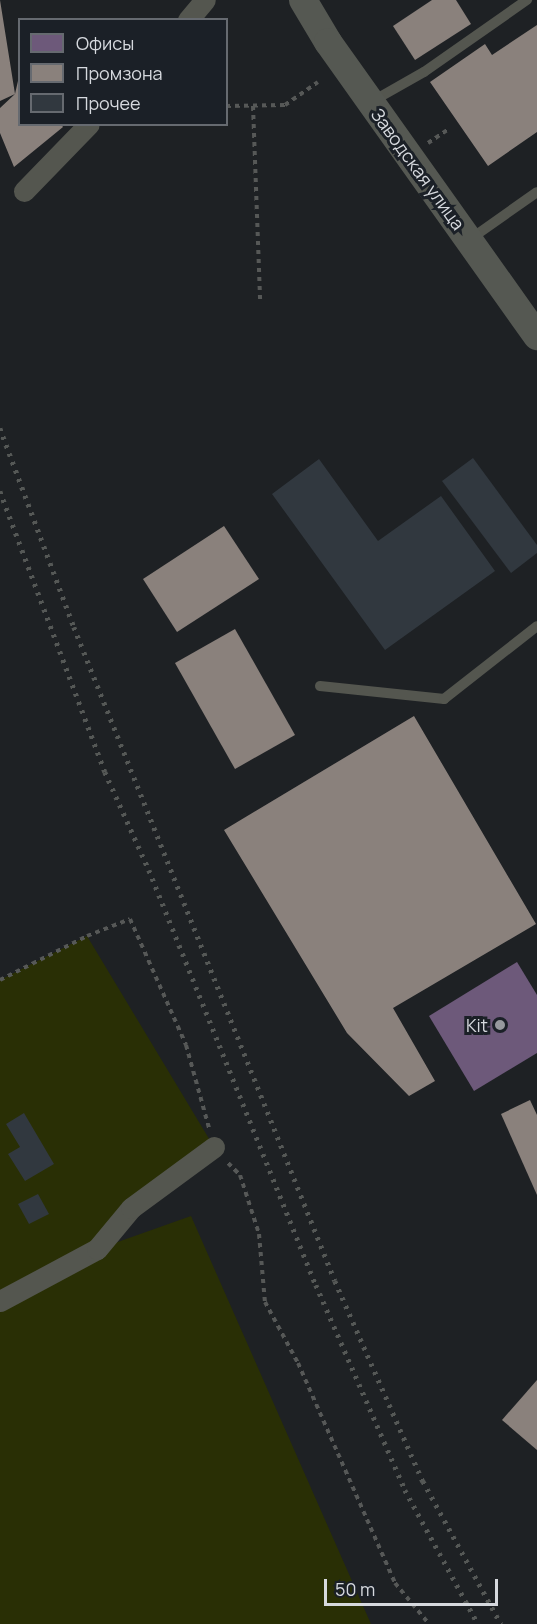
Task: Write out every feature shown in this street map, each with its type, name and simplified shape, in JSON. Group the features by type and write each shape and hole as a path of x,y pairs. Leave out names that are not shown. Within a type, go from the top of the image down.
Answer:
{"main road":[{"name":"Заводская улица","path":"303,0 370,102 536,333"}],"street":[{"path":"190,18 205,0"},
{"path":"24,191 87,126"},
{"path":"0,1301 97,1249 131,1208 214,1147"}],"lane":[{"path":"370,102 424,72 526,0"},
{"path":"469,240 537,192"},
{"path":"320,686 444,699 537,626"}],"path":[{"path":"228,106 285,105 318,82"},
{"path":"253,106 261,301"},
{"path":"428,143 447,130"},
{"path":"0,980 87,936 130,919 186,1045 214,1147 240,1175 256,1224 265,1302 298,1363 395,1583 429,1624"}],"green space":[{"path":"87,936 214,1147 98,1249 191,1216 371,1624 0,1624 0,980"}],"building: Офисы":[{"path":"517,962 537,995 537,1053 474,1091 429,1016"}],"building: Промзона":[{"path":"0,0 15,94 0,101"},
{"path":"432,0 456,0 471,24 415,60 393,26"},
{"path":"537,25 537,132 488,166 430,82 485,44 492,55"},
{"path":"18,81 18,126 63,127 14,167 0,133 0,108 15,94"},
{"path":"224,526 259,579 177,632 143,579"},
{"path":"235,629 295,735 235,769 175,663"},
{"path":"414,716 536,924 393,1008 435,1081 409,1096 347,1033 224,830"},
{"path":"530,1100 537,1115 537,1195 501,1114"},
{"path":"537,1380 537,1450 502,1420"}],"building: Прочее":[{"path":"473,458 537,545 537,553 511,573 442,481"},
{"path":"319,459 378,541 441,496 495,571 385,650 272,494"},
{"path":"24,1113 54,1164 25,1181 8,1154 20,1147 6,1124"},
{"path":"38,1194 49,1214 29,1224 18,1204"}],"railway":[{"path":"0,428 74,627 335,1281 423,1481 501,1624"},
{"path":"0,491 105,772 149,870 316,1285 405,1490 478,1624"}],"place":[{"name":"Kit","path":"500,1025"}]}
